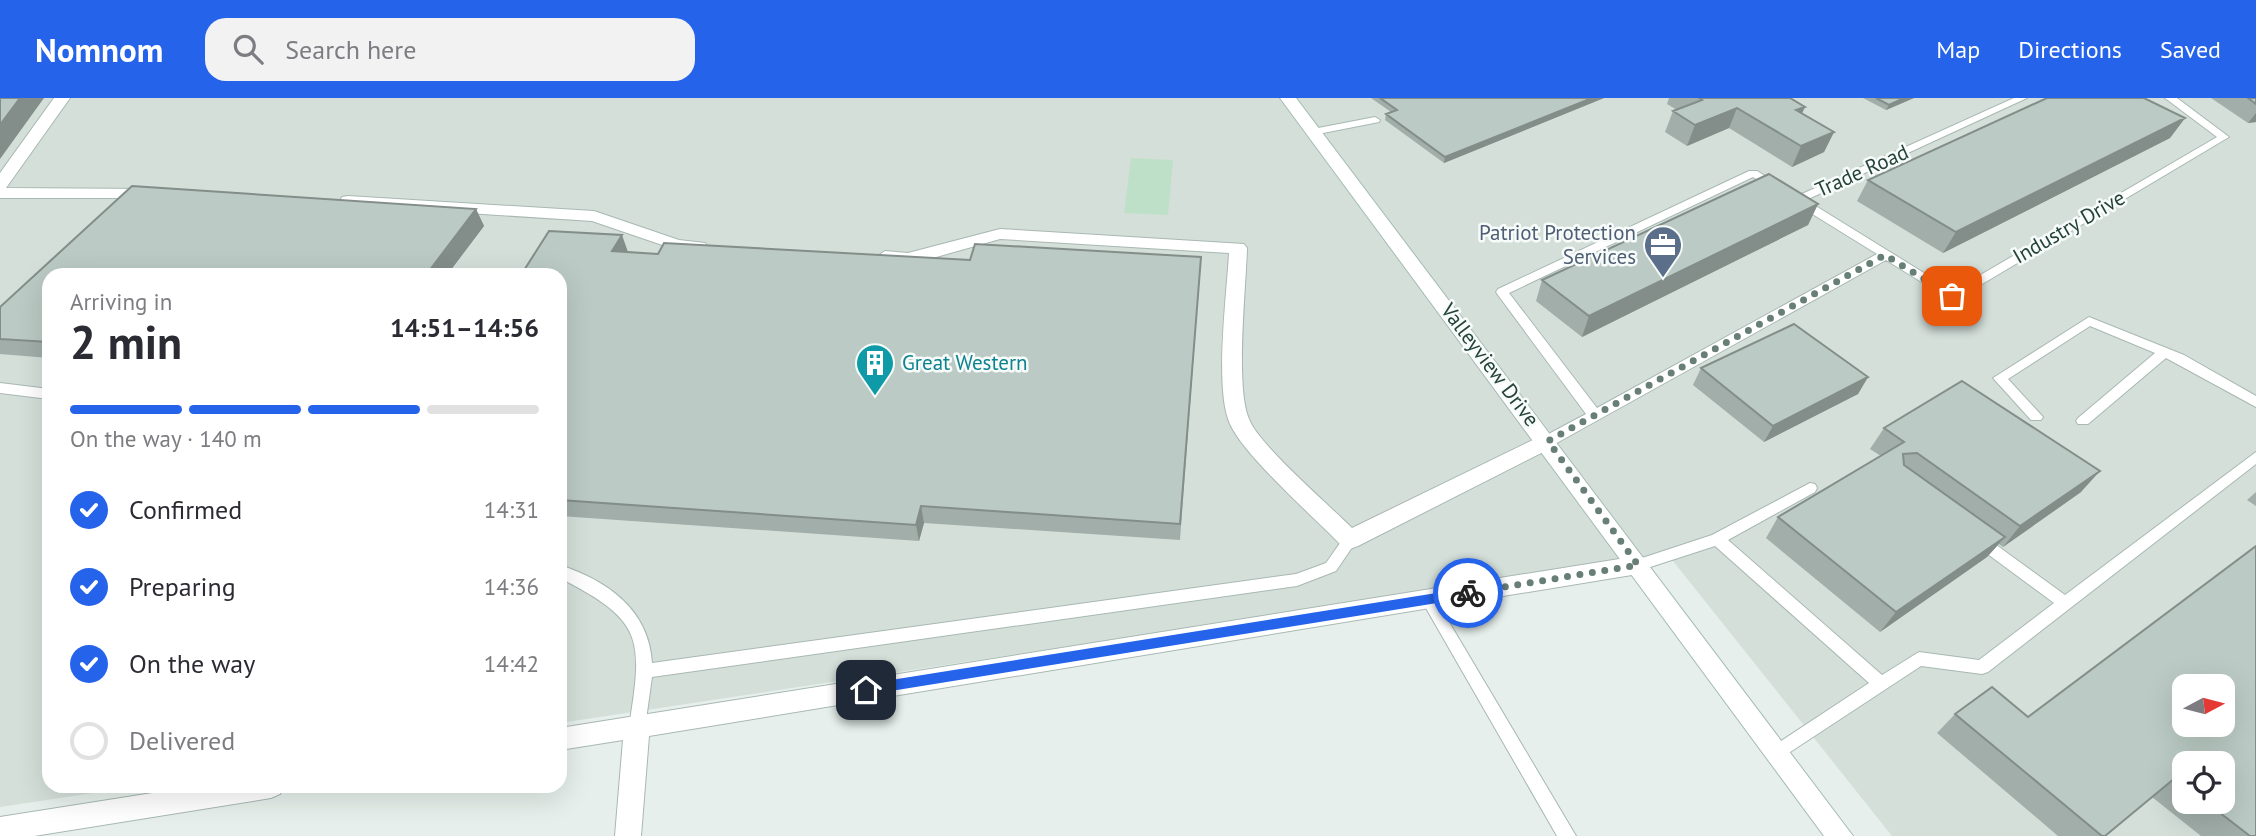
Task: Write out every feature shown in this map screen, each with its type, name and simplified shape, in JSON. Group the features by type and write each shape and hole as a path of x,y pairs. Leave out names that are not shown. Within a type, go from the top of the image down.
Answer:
{"street":[{"path":"0,185 62,98"},
{"name":"Valleyview Drive","path":"1288,98 1548,441 1840,836"},
{"path":"0,193 175,194"},
{"path":"327,200 594,216 677,246 713,247"},
{"path":"870,257 908,259 1000,234 1238,248 1233,388 1239,422 1259,449 1350,540 1392,515 1548,441"},
{"path":"567,738 1638,565"},
{"path":"628,836 637,727"},
{"path":"0,830 228,793"}],"lane":[{"name":"Trade Road","path":"1594,414 1502,292 1753,173 1797,200 2022,98"},
{"name":"Industry Drive","path":"1885,255 1952,296 2224,137 2170,98"},
{"path":"1313,132 1375,120"},
{"path":"1548,441 1885,255 1797,200"},
{"path":"2036,417 2000,378 2090,321 2165,352 2256,402"},
{"path":"2082,421 2165,352"},
{"path":"0,388 42,393"},
{"path":"1778,752 1919,659 1982,667 2256,457"},
{"path":"1638,565 1717,539 1810,488"},
{"path":"1964,529 2065,603"},
{"path":"1717,539 1881,684"},
{"path":"646,671 1297,580 1331,567 1350,540"},
{"path":"567,574 607,594 634,620 645,649 646,671 637,727"},
{"path":"1428,599 1567,836"}],"shaded area":[{"path":"0,98 2256,98 2256,836 1892,836 1669,556 567,722 567,268 42,268 42,793 93,793 0,807"}],"green space":[{"path":"1131,158 1173,160 1168,215 1124,213"}],"building":[{"path":"0,98 20,98 0,125"},
{"path":"1380,98 1592,98 1445,157 1386,114 1397,110"},
{"path":"1699,98 1790,98 1805,107 1796,110 1834,132 1801,146 1737,108 1695,125 1673,111 1702,100"},
{"path":"1876,98 1904,98 1889,105"},
{"path":"2047,98 2144,98 2185,118 1956,232 1868,180"},
{"path":"1769,174 1818,204 1589,316 1542,280"},
{"path":"132,186 476,209 431,268 43,268"},
{"name":"Great Western","path":"549,231 622,235 612,251 658,254 664,243 970,260 975,244 1201,257 1180,524 921,506 916,525 567,500 567,268 525,268"},
{"path":"42,268 42,342 0,339 0,307"},
{"path":"1794,324 1868,377 1773,426 1701,368"},
{"path":"1962,381 2100,471 2020,526 1917,453 1903,454 1904,465 2005,537 1896,612 1778,517 1904,442 1884,428"},
{"path":"2256,546 2256,836 2250,836 2222,814 2235,814 2235,751 2172,751 2172,780 2102,836 1955,714 1992,687 2028,717"}],"way so far":[{"path":"1468,593 1638,565 1548,441 1885,255 1952,296"}],"place":[{"name":"Patriot Protection Services","path":"1663,279"},
{"name":"Great Western","path":"875,397"}],"route":[{"path":"866,690 1468,593"}]}
